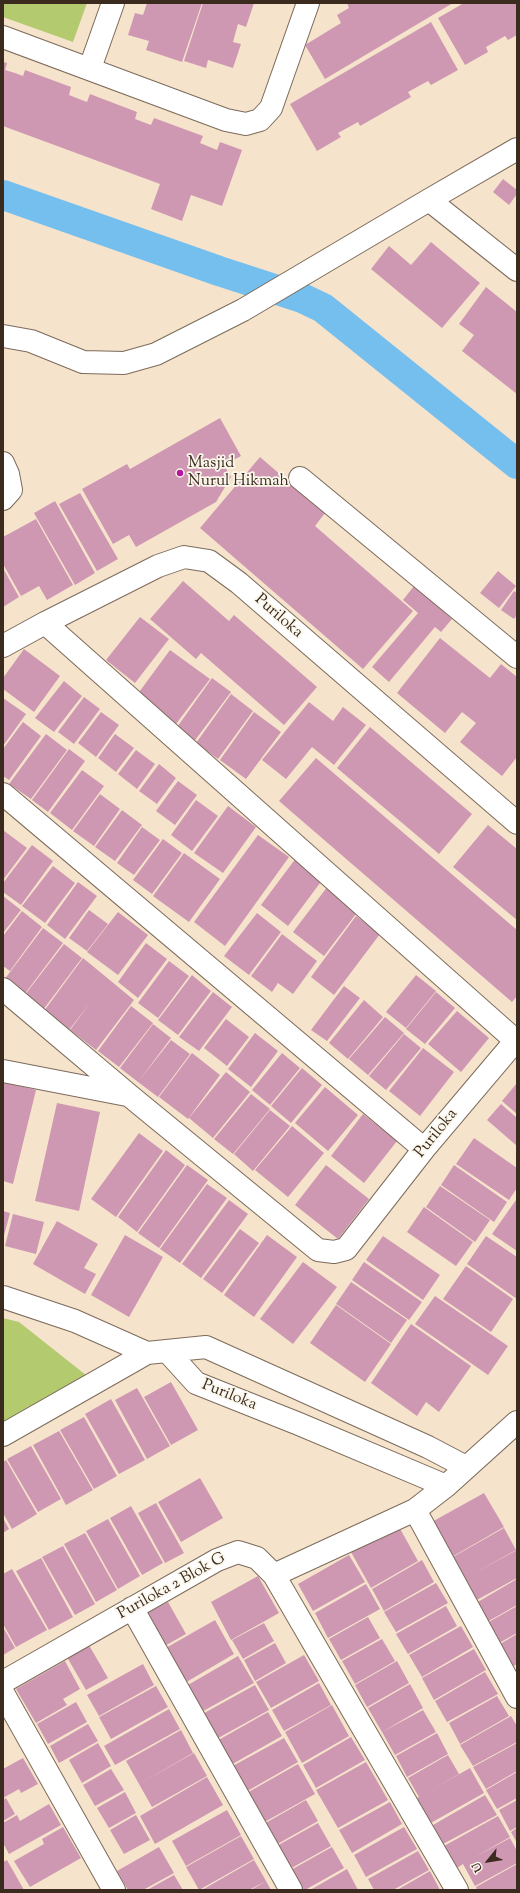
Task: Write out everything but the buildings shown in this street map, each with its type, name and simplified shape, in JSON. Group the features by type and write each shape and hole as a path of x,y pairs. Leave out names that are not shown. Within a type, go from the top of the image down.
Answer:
{"street":[{"path":"90,68 113,3"},
{"path":"3,37 90,68 226,120 246,124 260,120 271,108 308,3"},
{"path":"3,336 31,341 83,362 124,363 156,354 243,310 517,150"},
{"path":"429,200 517,270"},
{"path":"3,463 8,474 11,490 3,499"},
{"path":"300,478 517,657"},
{"name":"Puriloka","path":"3,646 158,566 184,557 209,561 239,584 517,823"},
{"path":"45,623 516,1040"},
{"path":"3,794 424,1149"},
{"path":"3,989 130,1096"},
{"name":"Puriloka","path":"130,1096 318,1250 334,1252 346,1250 424,1149 516,1040"},
{"path":"3,1071 130,1096"},
{"path":"3,1297 75,1321 157,1352"},
{"path":"3,1435 157,1352 206,1347 428,1447 466,1467"},
{"name":"Puriloka","path":"157,1352 196,1383 300,1424 446,1486"},
{"path":"274,1575 415,1510 446,1486 517,1422"},
{"path":"415,1510 517,1697"},
{"name":"Puriloka 2 Blok G","path":"3,1682 217,1560 238,1552 257,1558 274,1575 457,1890"},
{"path":"132,1608 291,1890"},
{"path":"3,1693 114,1890"}],"green space":[{"path":"3,3 87,3 73,42 3,17"},
{"path":"3,1318 19,1322 101,1387 3,1445"}],"waterway":[{"path":"3,195 219,271 302,298 323,308 517,464"}],"place":[{"name":"Masjid Nurul Hikmah","path":"180,473"}]}
